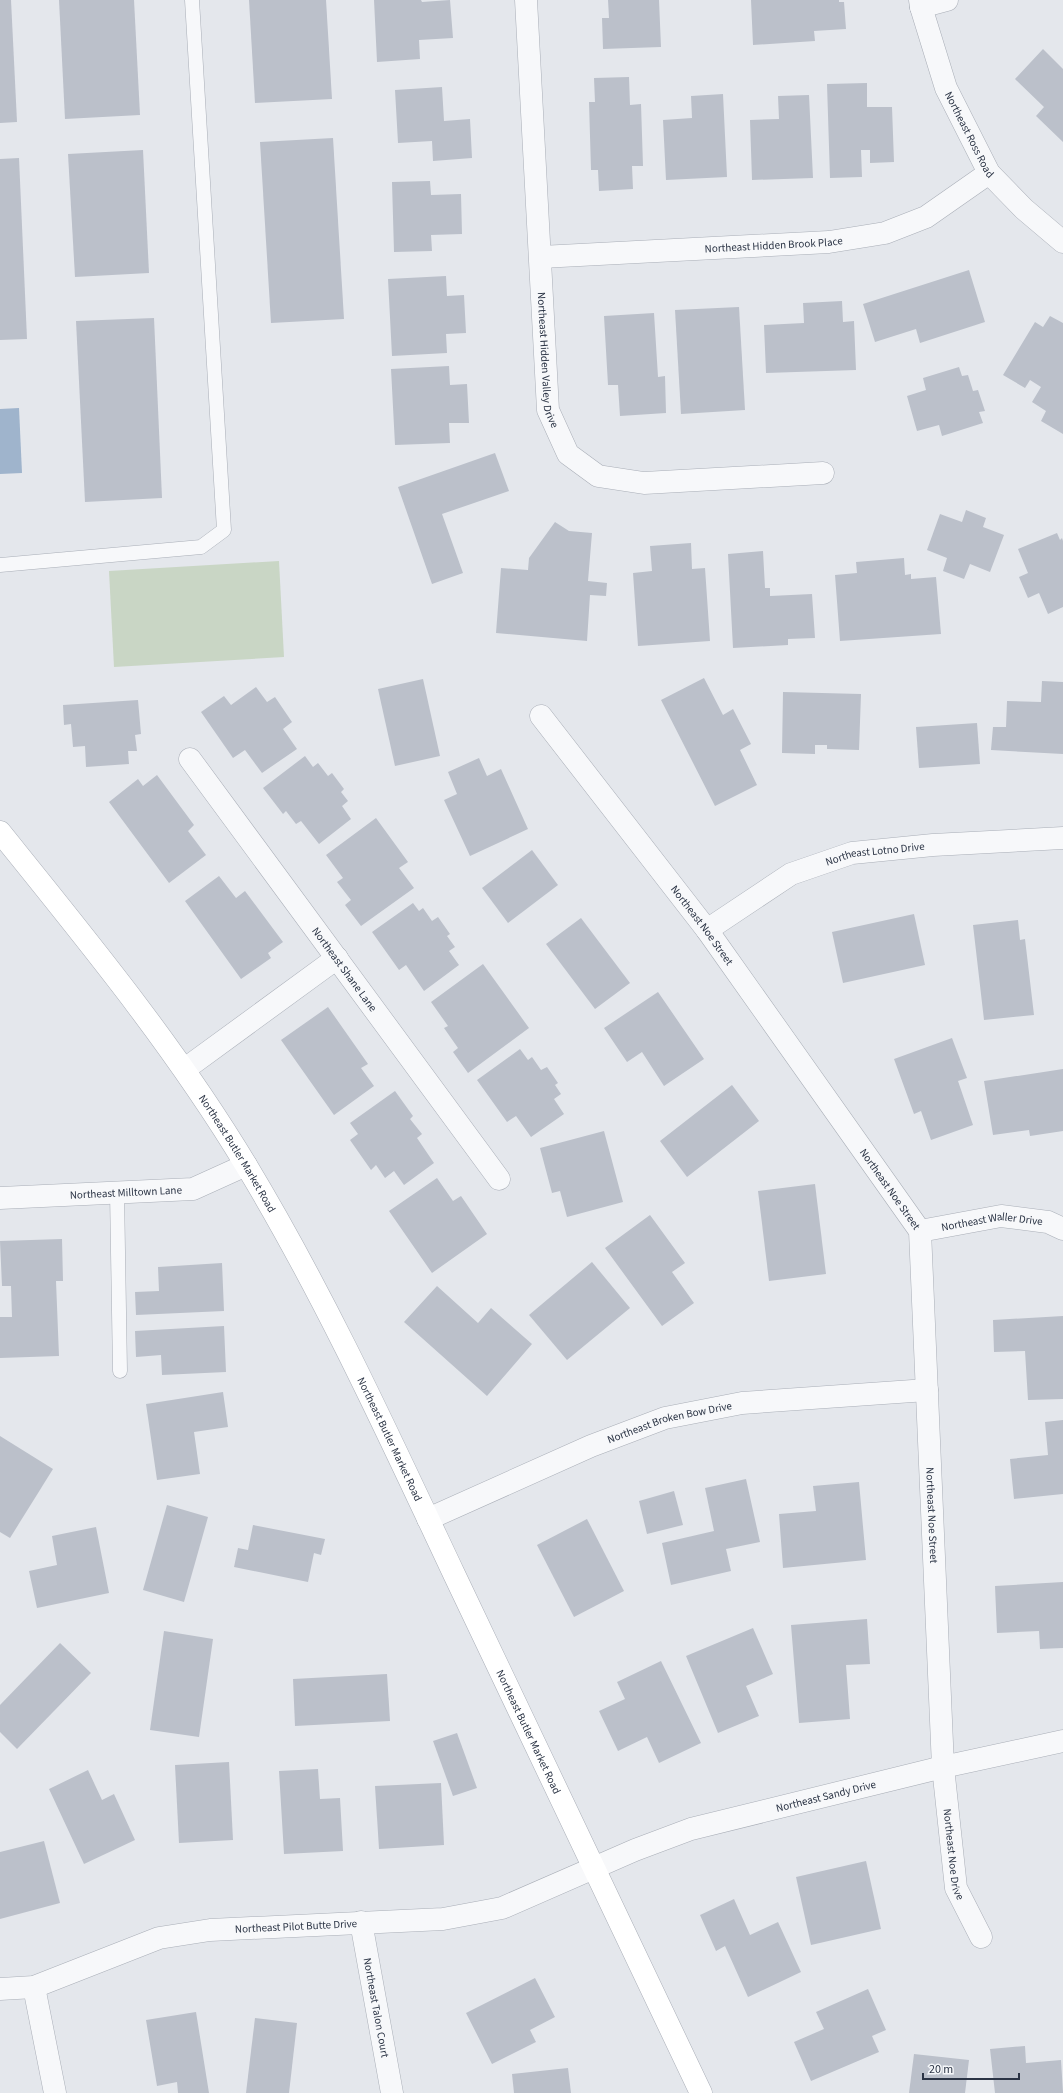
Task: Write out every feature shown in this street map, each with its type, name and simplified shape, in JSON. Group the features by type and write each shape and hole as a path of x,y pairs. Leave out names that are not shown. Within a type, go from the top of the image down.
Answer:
{"main road":[{"name":"Northeast Butler Market Road","path":"0,832 113,973 185,1069 246,1165 309,1274 428,1519 701,2093"}],"street":[{"name":"Northeast Hidden Valley Drive","path":"526,0 541,257 548,410 568,454 598,476 644,484 823,473"},
{"path":"920,4 947,0"},
{"name":"Northeast Ross Road","path":"920,4 946,88 989,173 1024,209 1063,242"},
{"name":"Northeast Hidden Brook Place","path":"541,257 829,242 885,233 926,217 989,173"},
{"name":"Northeast Noe Street","path":"540,716 707,930 920,1231 943,1767"},
{"name":"Northeast Shane Lane","path":"190,759 499,1179"},
{"name":"Northeast Lotno Drive","path":"707,930 791,874 852,853 933,845 1063,838"},
{"path":"185,1069 337,958"},
{"name":"Northeast Milltown Lane","path":"0,1198 193,1189 246,1165"},
{"name":"Northeast Waller Drive","path":"920,1231 1001,1216 1048,1222 1063,1229"},
{"name":"Northeast Broken Bow Drive","path":"428,1519 591,1446 665,1418 742,1402 927,1390"},
{"name":"Northeast Sandy Drive","path":"594,1869 635,1850 691,1829 943,1767 1063,1741"},
{"name":"Northeast Noe Drive","path":"943,1767 956,1888 981,1937"},
{"name":"Northeast Pilot Butte Drive","path":"0,1989 34,1987 159,1938 210,1930 443,1918 502,1908 594,1869"},
{"name":"Northeast Talon Court","path":"361,1922 392,2093"},
{"path":"34,1987 55,2093"}],"lane":[{"path":"0,565 201,547 224,530 192,0"},
{"path":"117,1192 120,1371"}],"green space":[{"path":"279,561 284,657 114,667 109,571"}],"water":[{"path":"19,408 22,473 0,474 0,409"}],"building":[{"path":"0,0 11,0 17,122 0,123"},
{"path":"59,0 134,0 140,115 65,119"},
{"path":"249,0 326,0 332,99 255,103"},
{"path":"374,0 421,0 422,2 450,0 453,38 419,40 420,59 377,62"},
{"path":"608,0 659,0 661,47 603,49 602,18 609,18"},
{"path":"751,0 839,0 839,2 844,2 846,29 814,31 815,41 753,45"},
{"path":"1043,49 1063,69 1063,142 1036,116 1044,107 1015,79"},
{"path":"629,77 630,105 641,104 643,166 632,166 633,189 599,191 598,170 591,170 589,102 595,102 594,78"},
{"path":"867,83 867,107 892,107 894,162 870,163 870,150 861,150 862,177 830,178 827,84"},
{"path":"442,87 444,121 470,119 472,158 433,161 432,141 398,143 395,90"},
{"path":"723,94 727,177 666,180 663,120 692,118 691,96"},
{"path":"809,95 813,178 752,180 750,120 779,119 778,96"},
{"path":"333,138 344,319 271,323 260,142"},
{"path":"143,150 149,273 75,277 68,154"},
{"path":"19,158 27,339 0,340 0,159"},
{"path":"430,181 431,195 461,194 462,234 431,235 432,251 394,252 392,182"},
{"path":"969,270 985,322 920,343 916,329 875,342 863,304"},
{"path":"446,276 447,296 464,295 466,333 446,334 447,353 392,356 388,279"},
{"path":"842,301 843,322 854,321 856,370 766,373 764,325 804,323 803,303"},
{"path":"739,307 745,410 681,414 675,310"},
{"path":"654,313 658,377 665,376 666,413 620,416 618,385 608,385 604,316"},
{"path":"1050,316 1063,323 1063,434 1041,421 1046,411 1032,402 1041,387 1030,380 1025,388 1003,375 1035,322 1043,327"},
{"path":"154,318 162,498 85,502 76,321"},
{"path":"449,366 450,385 467,384 469,423 449,423 450,443 395,445 391,369"},
{"path":"959,367 962,376 968,375 973,391 978,390 985,411 979,412 983,423 942,436 939,425 917,431 907,396 926,390 923,378"},
{"path":"495,453 509,491 442,514 463,573 432,584 398,487"},
{"path":"966,510 986,518 983,527 1004,535 990,572 970,564 964,579 943,571 947,558 927,550 940,514 962,522"},
{"path":"555,522 569,531 592,533 588,581 607,583 606,596 590,595 587,641 496,633 501,568 528,570 529,558"},
{"path":"1057,533 1060,540 1062,538 1063,541 1063,607 1048,614 1039,593 1028,598 1019,577 1028,573 1018,549"},
{"path":"691,543 692,569 705,568 710,641 638,646 633,573 652,571 650,546"},
{"path":"763,551 765,588 770,588 770,596 812,594 815,638 788,639 788,645 733,648 728,554"},
{"path":"904,558 905,575 911,574 911,579 936,577 941,634 840,641 835,575 857,573 856,562"},
{"path":"704,678 723,715 733,709 751,744 740,750 757,785 715,806 661,700"},
{"path":"423,679 440,756 395,766 378,689"},
{"path":"1042,681 1063,682 1063,754 991,750 993,727 1006,727 1007,701 1041,702"},
{"path":"256,687 267,702 275,697 292,722 283,729 297,749 262,773 245,750 233,758 201,712 224,696 231,705"},
{"path":"783,692 861,694 859,750 827,749 827,745 815,745 815,754 782,753"},
{"path":"138,700 141,734 135,735 137,751 128,751 129,764 86,767 85,746 73,747 71,724 64,725 63,705"},
{"path":"977,723 980,764 919,768 916,727"},
{"path":"305,756 313,767 318,763 328,776 332,773 344,789 341,792 348,801 342,806 351,819 319,844 301,821 296,824 286,811 283,814 263,788"},
{"path":"479,758 487,776 501,769 528,829 470,856 444,800 457,794 448,772"},
{"path":"157,775 194,825 188,831 206,855 169,883 109,802 138,779 143,786"},
{"path":"376,818 408,862 399,868 414,888 361,926 345,905 351,900 337,882 343,878 326,855"},
{"path":"532,850 558,885 508,923 482,888"},
{"path":"219,876 236,898 245,891 283,942 268,953 271,958 241,979 185,901"},
{"path":"413,903 419,911 423,908 432,921 438,917 450,934 447,936 455,947 449,951 459,965 424,991 406,965 399,970 372,932"},
{"path":"914,914 925,965 843,983 832,932"},
{"path":"581,918 630,983 595,1009 546,944"},
{"path":"1018,920 1020,940 1025,939 1034,1015 984,1020 973,925"},
{"path":"483,964 529,1028 468,1073 453,1052 458,1048 444,1028 448,1026 431,1002"},
{"path":"658,992 704,1059 664,1086 642,1052 627,1062 604,1028"},
{"path":"328,1007 368,1064 361,1068 374,1086 334,1115 281,1040"},
{"path":"952,1038 967,1078 958,1081 973,1125 931,1140 921,1111 914,1114 894,1059"},
{"path":"520,1049 528,1060 532,1057 541,1070 547,1067 558,1083 555,1085 561,1094 554,1099 564,1114 531,1137 516,1116 507,1122 477,1080"},
{"path":"1063,1069 1063,1131 1030,1136 1029,1130 993,1135 984,1081"},
{"path":"732,1085 759,1121 687,1177 660,1141"},
{"path":"395,1091 413,1116 410,1119 422,1134 417,1138 434,1163 404,1185 394,1171 385,1178 376,1165 371,1170 350,1140 358,1134 350,1123"},
{"path":"604,1131 623,1202 567,1217 560,1191 552,1193 540,1148"},
{"path":"437,1178 453,1201 461,1196 487,1234 432,1273 389,1211"},
{"path":"815,1184 826,1274 769,1281 758,1191"},
{"path":"650,1215 685,1263 672,1272 694,1303 662,1326 605,1248"},
{"path":"62,1239 63,1281 56,1281 59,1356 0,1358 0,1317 12,1317 11,1286 2,1286 0,1241"},
{"path":"592,1262 630,1308 567,1360 529,1315"},
{"path":"222,1263 224,1311 136,1315 135,1292 159,1291 158,1267"},
{"path":"437,1286 478,1323 491,1308 532,1344 487,1396 404,1322"},
{"path":"1063,1316 1063,1399 1028,1400 1025,1351 994,1352 993,1320"},
{"path":"224,1326 226,1372 162,1375 161,1355 136,1357 135,1331"},
{"path":"223,1392 228,1427 194,1432 200,1474 157,1480 146,1404"},
{"path":"1063,1420 1063,1494 1014,1499 1010,1459 1048,1455 1045,1422"},
{"path":"0,1436 53,1469 10,1538 0,1532"},
{"path":"746,1479 760,1542 726,1549 731,1571 671,1585 662,1543 714,1531 705,1488"},
{"path":"859,1482 866,1560 783,1568 779,1514 816,1511 813,1486"},
{"path":"674,1491 683,1525 647,1534 639,1501"},
{"path":"167,1505 208,1517 184,1602 143,1590"},
{"path":"587,1519 624,1591 574,1617 537,1545"},
{"path":"253,1525 325,1539 321,1555 314,1553 308,1582 234,1567 238,1548 248,1550"},
{"path":"96,1527 109,1593 37,1608 29,1571 57,1565 52,1536"},
{"path":"1063,1582 1063,1648 1040,1649 1039,1631 997,1633 995,1586"},
{"path":"867,1619 870,1664 846,1665 850,1719 799,1723 791,1625"},
{"path":"753,1628 773,1674 746,1686 759,1716 718,1733 686,1656"},
{"path":"164,1631 213,1639 199,1737 150,1730"},
{"path":"60,1643 91,1673 17,1749 0,1732 0,1705"},
{"path":"661,1661 701,1743 659,1763 647,1737 618,1751 599,1711 625,1699 617,1682"},
{"path":"387,1674 390,1721 295,1726 293,1679"},
{"path":"457,1733 477,1788 453,1796 433,1741"},
{"path":"229,1762 233,1840 179,1843 175,1765"},
{"path":"318,1769 320,1799 340,1798 343,1851 284,1854 279,1771"},
{"path":"88,1770 102,1800 114,1794 135,1840 84,1864 49,1789"},
{"path":"441,1783 444,1845 379,1849 375,1786"},
{"path":"44,1841 60,1903 0,1919 0,1852"},
{"path":"866,1861 881,1929 811,1945 796,1877"},
{"path":"734,1899 750,1935 778,1922 801,1972 748,1997 725,1946 716,1951 700,1915"},
{"path":"535,1978 555,2017 530,2030 536,2042 492,2064 466,2013"},
{"path":"868,1989 886,2030 872,2036 879,2052 811,2081 794,2042 824,2029 816,2012"},
{"path":"196,2012 209,2093 178,2093 177,2082 157,2086 146,2020"},
{"path":"255,2018 297,2023 289,2093 246,2093"},
{"path":"1025,2046 1026,2063 1061,2060 1063,2093 995,2093 990,2049"},
{"path":"914,2054 969,2060 965,2093 909,2093"},
{"path":"568,2068 571,2093 514,2093 512,2074"}]}
